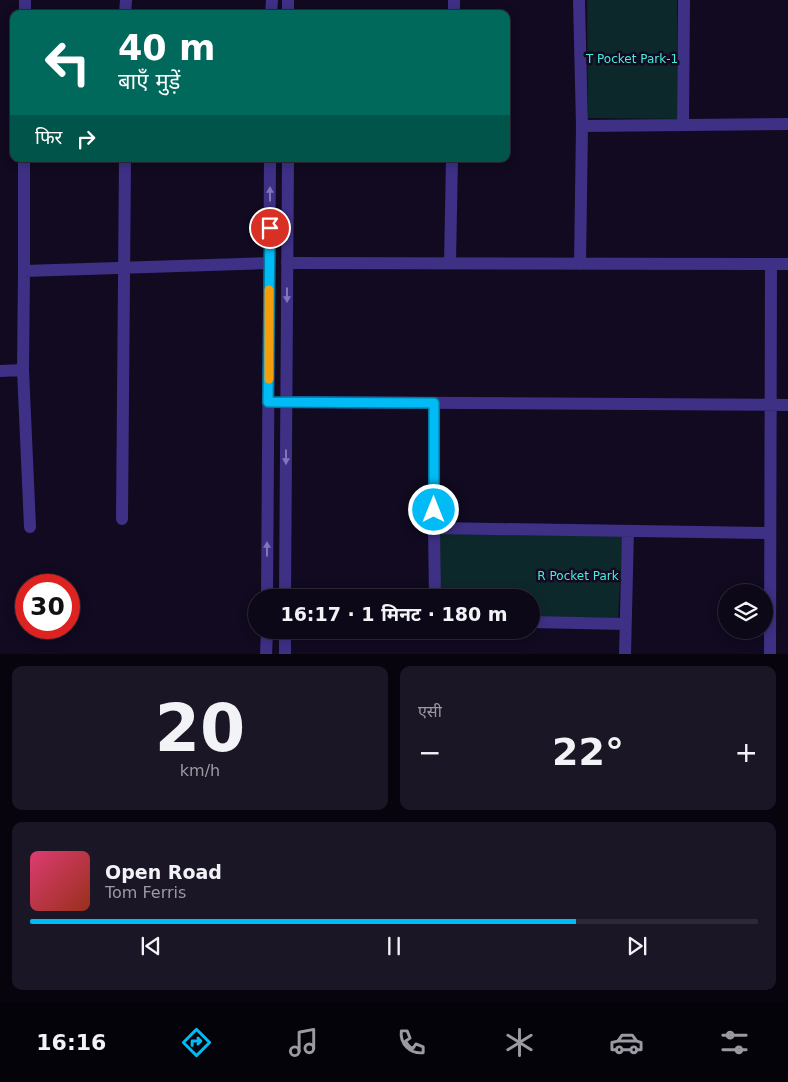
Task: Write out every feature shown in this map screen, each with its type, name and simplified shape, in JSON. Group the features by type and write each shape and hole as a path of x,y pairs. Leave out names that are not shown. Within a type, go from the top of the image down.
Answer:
{"street":[{"path":"579,0 582,126 580,264"},
{"path":"683,125 684,0"},
{"path":"582,126 788,124"},
{"path":"24,162 22,370 30,527"},
{"path":"122,519 125,162"},
{"path":"267,589 270,162"},
{"path":"285,589 288,162"},
{"path":"450,263 452,162"},
{"path":"24,271 270,263 788,264"},
{"path":"770,654 771,264"},
{"path":"0,371 22,370"},
{"path":"268,402 788,405"},
{"path":"434,403 435,589"},
{"path":"434,528 770,533"},
{"path":"625,654 628,531"},
{"path":"540,622 625,624"},
{"path":"266,639 266,654"},
{"path":"284,654 285,639"}],"green space":[{"name":"T Pocket Park-1","path":"587,0 677,0 677,119 588,118"},
{"name":"R Pocket Park","path":"440,532 623,534 618,618 540,617 540,589 440,589"}],"slow traffic":[{"path":"269,290 269,379"}],"route":[{"path":"270,228 268,402 434,403 434,510"}]}
